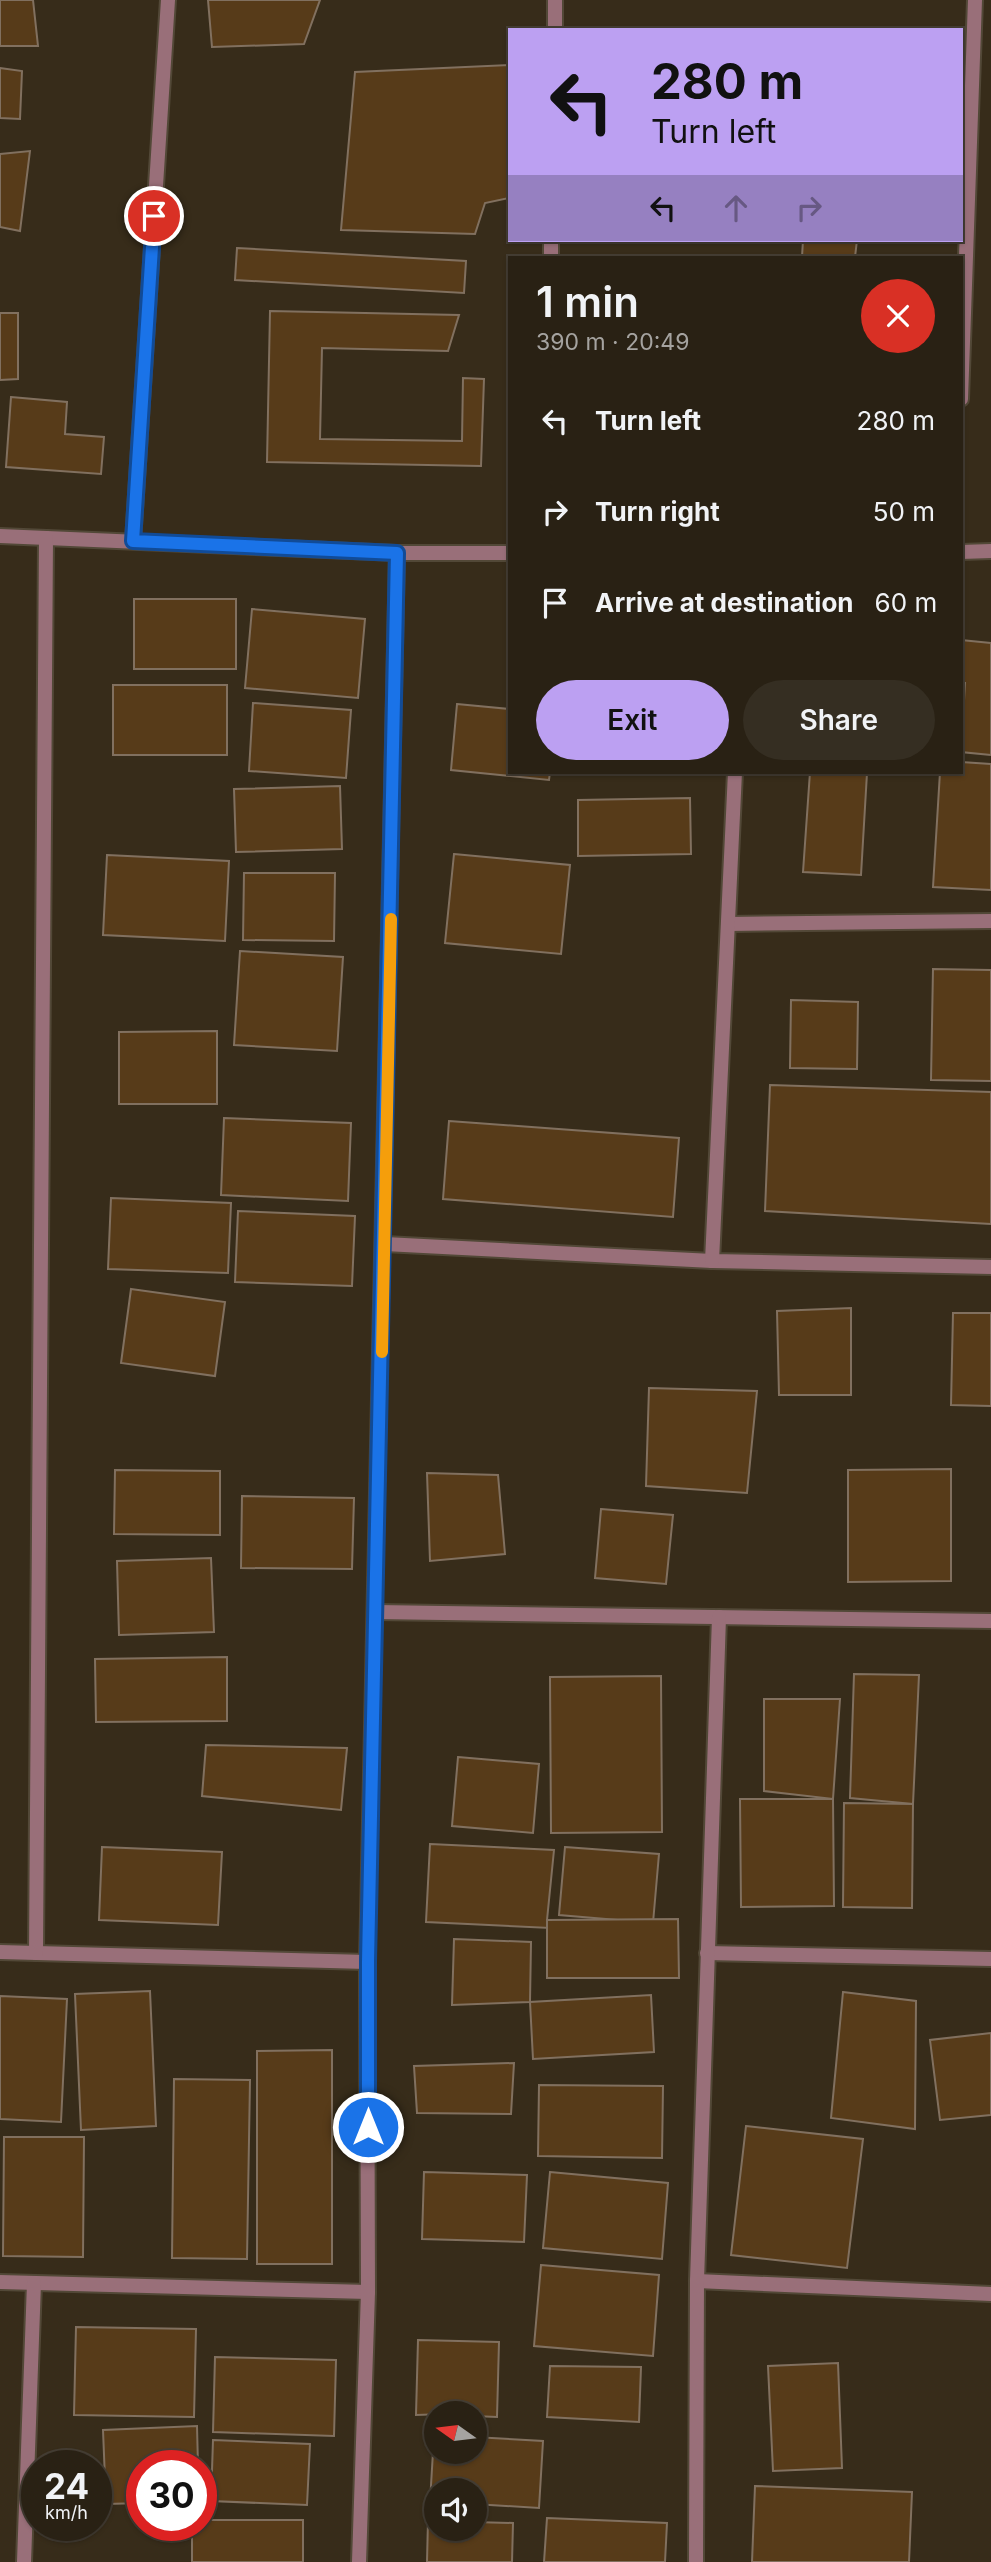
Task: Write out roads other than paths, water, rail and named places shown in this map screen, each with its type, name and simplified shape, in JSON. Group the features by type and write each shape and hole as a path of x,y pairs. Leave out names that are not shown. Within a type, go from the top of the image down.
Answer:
{"street":[{"path":"133,541 168,0"},
{"path":"555,0 555,28"},
{"path":"963,342 975,0"},
{"path":"0,536 397,553 508,553"},
{"path":"36,1953 46,538"},
{"path":"963,552 991,551"},
{"path":"359,2562 368,2292 368,1962 385,1244 397,553"},
{"path":"712,1261 735,774"},
{"path":"728,924 991,921"},
{"path":"385,1244 712,1261 991,1266"},
{"path":"376,1612 991,1621"},
{"path":"696,2562 697,2281 719,1617"},
{"path":"0,1952 368,1962"},
{"path":"707,1953 991,1959"},
{"path":"697,2281 991,2294"},
{"path":"0,2282 368,2292"},
{"path":"24,2562 34,2283"}]}
